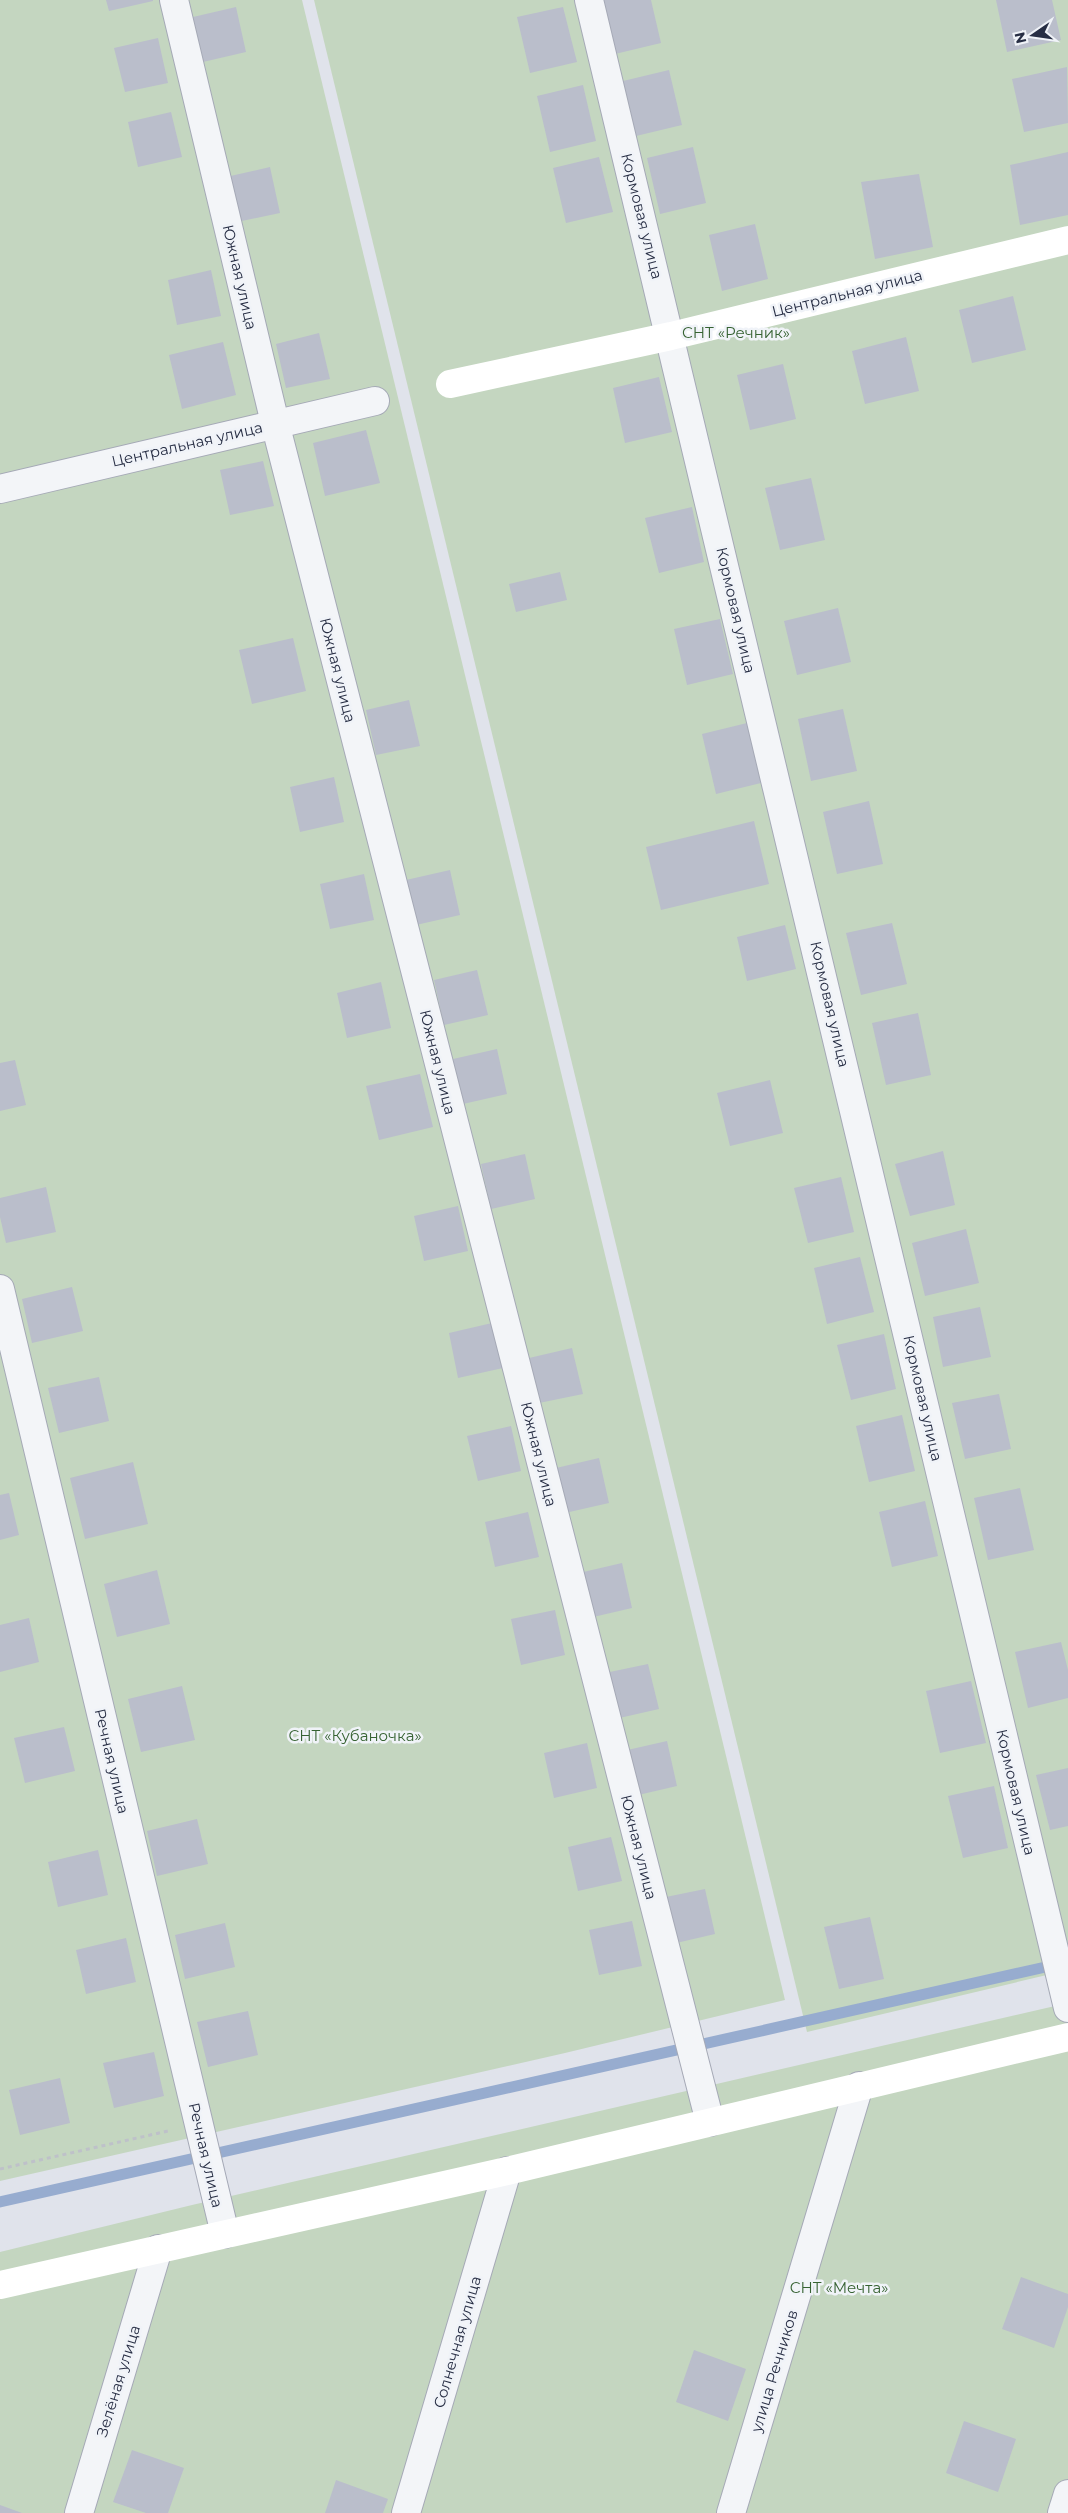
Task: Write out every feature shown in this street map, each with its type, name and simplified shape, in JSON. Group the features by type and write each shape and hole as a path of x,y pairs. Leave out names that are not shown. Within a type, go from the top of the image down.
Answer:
{"street":[{"name":"Южная улица","path":"174,0 275,423 710,2122"},
{"name":"Кормовая улица","path":"589,0 671,336 1068,2008"},
{"name":"Центральная улица","path":"450,384 671,336 1068,240"},
{"name":"Центральная улица","path":"0,489 375,401"},
{"name":"Речная улица","path":"0,1289 224,2234"},
{"path":"0,2285 507,2171 1068,2037"},
{"name":"улица Речников","path":"731,2513 859,2086"},
{"name":"Солнечная улица","path":"406,2513 507,2171"},
{"name":"Зелёная улица","path":"79,2513 158,2249"},
{"path":"1062,2513 1068,2494"}],"path":[{"path":"0,2169 200,2131"}],"green space":[{"name":"СНТ «Кубаночка»","path":"0,0 302,0 785,2000 565,2053 0,2181"},
{"name":"СНТ «Речник»","path":"314,0 1068,0 1068,1970 807,2032"},
{"name":"СНТ «Мечта»","path":"1068,2003 1068,2513 0,2513 0,2252 192,2205"}],"building":[{"path":"106,0 153,0 153,1 109,11"},
{"path":"602,0 651,0 661,43 615,54"},
{"path":"996,0 1052,0 1061,40 1007,52"},
{"path":"236,7 246,52 203,62 193,17"},
{"path":"563,7 577,62 530,73 517,17"},
{"path":"158,38 168,83 125,92 114,48"},
{"path":"1067,67 1068,123 1024,132 1012,79"},
{"path":"669,70 682,125 636,136 623,81"},
{"path":"583,85 596,141 550,152 537,96"},
{"path":"171,112 182,157 138,167 128,122"},
{"path":"693,147 706,203 660,214 647,158"},
{"path":"1068,152 1068,215 1020,225 1010,165"},
{"path":"599,157 613,212 566,223 553,168"},
{"path":"270,167 280,213 237,222 226,177"},
{"path":"919,174 933,247 875,259 861,182"},
{"path":"755,224 768,279 722,291 709,235"},
{"path":"211,270 221,316 177,325 168,280"},
{"path":"1013,296 1026,350 972,363 959,310"},
{"path":"319,333 330,379 286,388 276,344"},
{"path":"906,337 919,391 865,404 852,351"},
{"path":"223,342 236,395 182,409 169,355"},
{"path":"783,364 796,419 750,430 737,375"},
{"path":"659,377 672,432 625,443 613,388"},
{"path":"366,430 380,483 325,496 313,443"},
{"path":"263,461 274,506 230,515 220,470"},
{"path":"811,478 825,540 780,550 765,488"},
{"path":"692,507 704,562 659,573 645,518"},
{"path":"560,572 567,600 516,612 509,584"},
{"path":"838,608 851,662 797,675 784,621"},
{"path":"720,619 733,674 687,685 674,629"},
{"path":"293,638 306,691 252,704 239,650"},
{"path":"409,700 420,746 376,755 366,710"},
{"path":"843,709 857,771 811,781 798,719"},
{"path":"747,723 761,783 716,794 702,734"},
{"path":"334,777 344,822 300,832 290,787"},
{"path":"869,801 883,864 837,874 823,812"},
{"path":"754,821 769,884 661,910 646,847"},
{"path":"450,870 460,915 416,925 406,880"},
{"path":"364,874 374,920 330,929 320,884"},
{"path":"892,923 907,984 861,995 846,933"},
{"path":"785,925 796,969 747,981 737,937"},
{"path":"477,970 488,1015 444,1025 434,980"},
{"path":"381,982 391,1028 347,1038 337,993"},
{"path":"918,1013 931,1075 886,1085 872,1023"},
{"path":"497,1049 507,1094 463,1104 453,1059"},
{"path":"15,1060 26,1105 0,1111 0,1063"},
{"path":"420,1074 433,1127 379,1140 366,1086"},
{"path":"770,1080 783,1133 730,1146 717,1093"},
{"path":"943,1151 955,1205 910,1216 895,1164"},
{"path":"525,1154 535,1199 491,1209 481,1164"},
{"path":"841,1177 854,1232 808,1243 794,1188"},
{"path":"46,1187 56,1232 6,1243 0,1217 0,1198"},
{"path":"458,1206 468,1251 424,1261 414,1216"},
{"path":"966,1229 979,1283 925,1296 912,1243"},
{"path":"860,1257 874,1312 827,1324 814,1268"},
{"path":"72,1287 83,1331 32,1343 22,1299"},
{"path":"980,1307 991,1357 943,1367 933,1317"},
{"path":"492,1323 503,1368 458,1378 449,1333"},
{"path":"884,1334 896,1389 851,1400 837,1345"},
{"path":"572,1348 583,1394 539,1403 529,1358"},
{"path":"99,1377 109,1421 59,1433 48,1388"},
{"path":"999,1394 1011,1449 965,1459 952,1403"},
{"path":"902,1415 915,1471 869,1482 856,1426"},
{"path":"511,1426 521,1471 478,1481 467,1436"},
{"path":"599,1458 609,1503 565,1513 556,1468"},
{"path":"133,1462 148,1524 85,1539 70,1478"},
{"path":"1020,1488 1034,1550 988,1560 974,1498"},
{"path":"9,1493 19,1535 0,1540 0,1495"},
{"path":"925,1501 938,1556 892,1567 879,1512"},
{"path":"528,1512 539,1557 495,1567 485,1522"},
{"path":"622,1563 632,1608 589,1618 579,1573"},
{"path":"157,1570 170,1624 117,1637 104,1584"},
{"path":"555,1610 565,1655 521,1665 511,1619"},
{"path":"29,1618 39,1662 0,1672 0,1625"},
{"path":"1061,1642 1068,1670 1068,1698 1028,1708 1015,1652"},
{"path":"648,1664 659,1709 615,1719 605,1673"},
{"path":"971,1681 986,1743 940,1753 926,1691"},
{"path":"182,1686 195,1740 141,1752 128,1699"},
{"path":"64,1727 75,1771 25,1783 14,1738"},
{"path":"667,1741 677,1786 634,1796 623,1751"},
{"path":"587,1743 597,1788 554,1798 544,1753"},
{"path":"1068,1768 1068,1826 1050,1830 1036,1775"},
{"path":"994,1786 1008,1848 963,1858 948,1796"},
{"path":"197,1819 208,1864 157,1876 147,1831"},
{"path":"611,1837 622,1881 578,1891 568,1847"},
{"path":"98,1850 108,1895 58,1907 48,1862"},
{"path":"705,1889 715,1934 672,1944 661,1898"},
{"path":"870,1917 884,1979 839,1989 824,1927"},
{"path":"632,1921 642,1966 599,1975 589,1930"},
{"path":"225,1923 235,1967 185,1979 175,1935"},
{"path":"126,1938 136,1982 86,1994 76,1950"},
{"path":"248,2011 258,2055 208,2067 197,2022"},
{"path":"154,2052 164,2096 114,2108 103,2063"},
{"path":"60,2078 70,2123 20,2135 9,2090"},
{"path":"1021,2277 1068,2294 1068,2307 1054,2348 1002,2329"},
{"path":"694,2350 746,2369 728,2421 676,2402"},
{"path":"964,2421 1016,2439 998,2492 946,2473"},
{"path":"132,2450 184,2468 168,2513 146,2513 113,2502"},
{"path":"336,2480 388,2499 383,2513 325,2513"},
{"path":"0,2505 22,2513 0,2513"}],"waterway":[{"path":"0,2202 1059,1964"}]}
